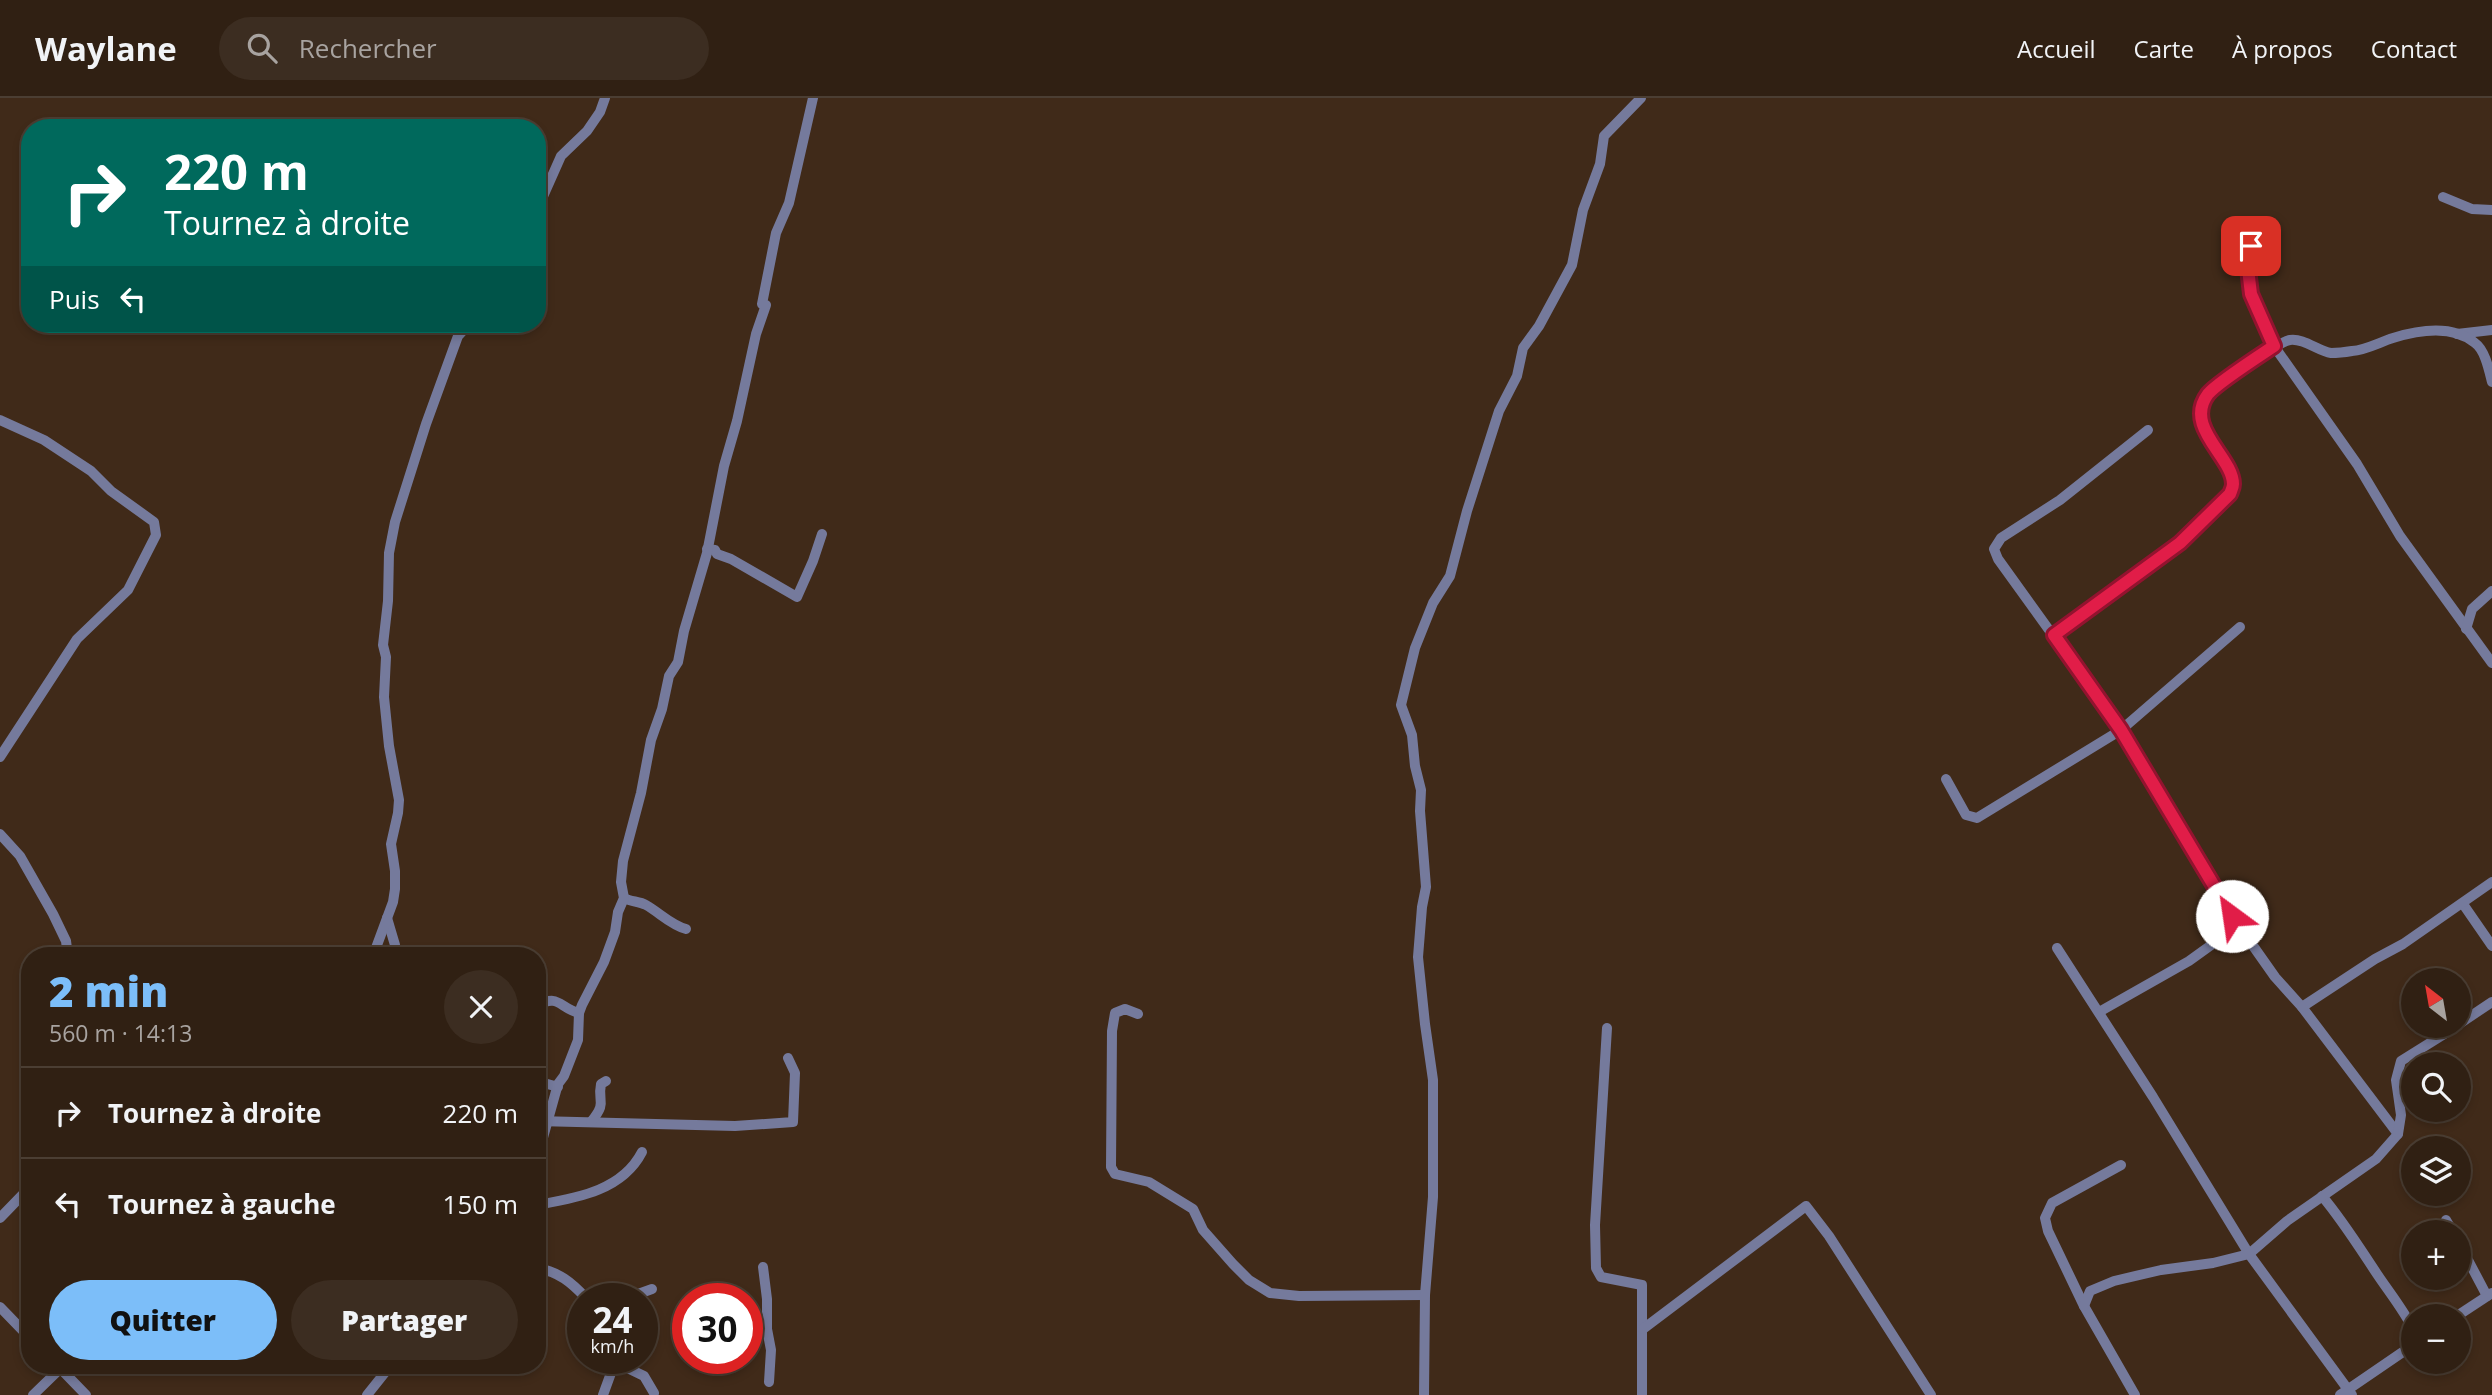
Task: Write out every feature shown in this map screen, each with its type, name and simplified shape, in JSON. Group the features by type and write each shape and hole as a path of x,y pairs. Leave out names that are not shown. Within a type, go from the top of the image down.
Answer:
{"street":[{"path":"546,190 561,156 587,131 600,112 605,98"},
{"path":"546,1114 578,1040 579,1013 607,952 624,898 623,861 641,793 651,740 669,677 678,663 707,549 724,466 756,334 766,305 762,304 769,260 776,233 789,203 813,98"},
{"path":"1424,1395 1425,1295 1433,1197 1433,1080 1418,957 1426,887 1421,790 1412,735 1401,705 1415,648 1433,603 1450,576 1466,511 1499,411 1517,376 1523,348 1539,327 1572,265 1583,210 1600,164 1604,136 1641,98"},
{"path":"2443,197 2472,209 2492,210"},
{"path":"2251,246 2248,269 2251,294 2274,346 2357,464 2400,536 2492,663"},
{"path":"2054,635 2180,543 2230,494 2233,484 2229,470 2212,445 2201,408 2208,393 2274,346 2292,340 2329,353 2357,351 2395,337 2435,329 2477,343 2492,382"},
{"path":"2456,334 2492,330"},
{"path":"376,947 395,890 391,844 399,800 389,746 384,697 386,657 383,645 388,601 389,553 395,522 426,424 461,333"},
{"path":"0,420 44,440 90,471 111,491 154,522 156,535 128,590 77,639 0,757"},
{"path":"2148,429 2060,500 2001,538 1994,549 1998,559 2121,730 2239,925 2275,977 2302,1007 2398,1134"},
{"path":"707,549 715,550 717,554 731,559 797,597 822,534"},
{"path":"2466,629 2472,609 2492,591"},
{"path":"1946,779 1966,815 1977,818 2121,730 2240,627"},
{"path":"0,834 20,856 53,914 67,947"},
{"path":"2302,1007 2492,883"},
{"path":"624,898 643,903 677,927 686,929"},
{"path":"2463,904 2492,946"},
{"path":"387,918 395,947"},
{"path":"2099,1012 2189,961 2239,925"},
{"path":"2057,948 2249,1254 2347,1393 2401,1354"},
{"path":"546,1001 555,1000 579,1013"},
{"path":"2471,1016 2492,1002"},
{"path":"1138,1014 1125,1009 1115,1013 1112,1031 1111,1167 1115,1174 1149,1182 1193,1209 1203,1230 1233,1264 1249,1280 1270,1293 1299,1296 1425,1295"},
{"path":"1607,1028 1595,1225 1595,1268 1601,1276 1642,1285 1642,1395"},
{"path":"2084,1306 2090,1291 2114,1281 2249,1254 2287,1221 2376,1159 2398,1134 2401,1115 2396,1080 2401,1061 2437,1038"},
{"path":"546,1121 735,1126 793,1122 795,1073 788,1058"},
{"path":"591,1122 599,1112 602,1101 601,1084 606,1081"},
{"path":"546,1084 558,1087"},
{"path":"546,1203 576,1198 620,1180 642,1152"},
{"path":"2121,1165 2052,1203 2045,1218 2048,1231 2084,1306 2135,1395"},
{"path":"2322,1196 2356,1238 2379,1278 2401,1308"},
{"path":"0,1219 21,1197"},
{"path":"1643,1329 1806,1206 1829,1236 1931,1395"},
{"path":"2471,1263 2490,1294 2471,1307"},
{"path":"763,1267 771,1350 769,1382"},
{"path":"546,1270 555,1272 570,1283"},
{"path":"0,1307 21,1329"},
{"path":"33,1395 53,1374"},
{"path":"67,1374 86,1395"},
{"path":"367,1395 384,1374"},
{"path":"603,1395 609,1374"},
{"path":"640,1374 654,1393"}],"route":[{"path":"2232,916 2121,730 2054,635 2180,543 2230,494 2233,484 2229,470 2212,445 2201,408 2208,393 2274,346 2251,294 2248,269 2251,246"}]}
